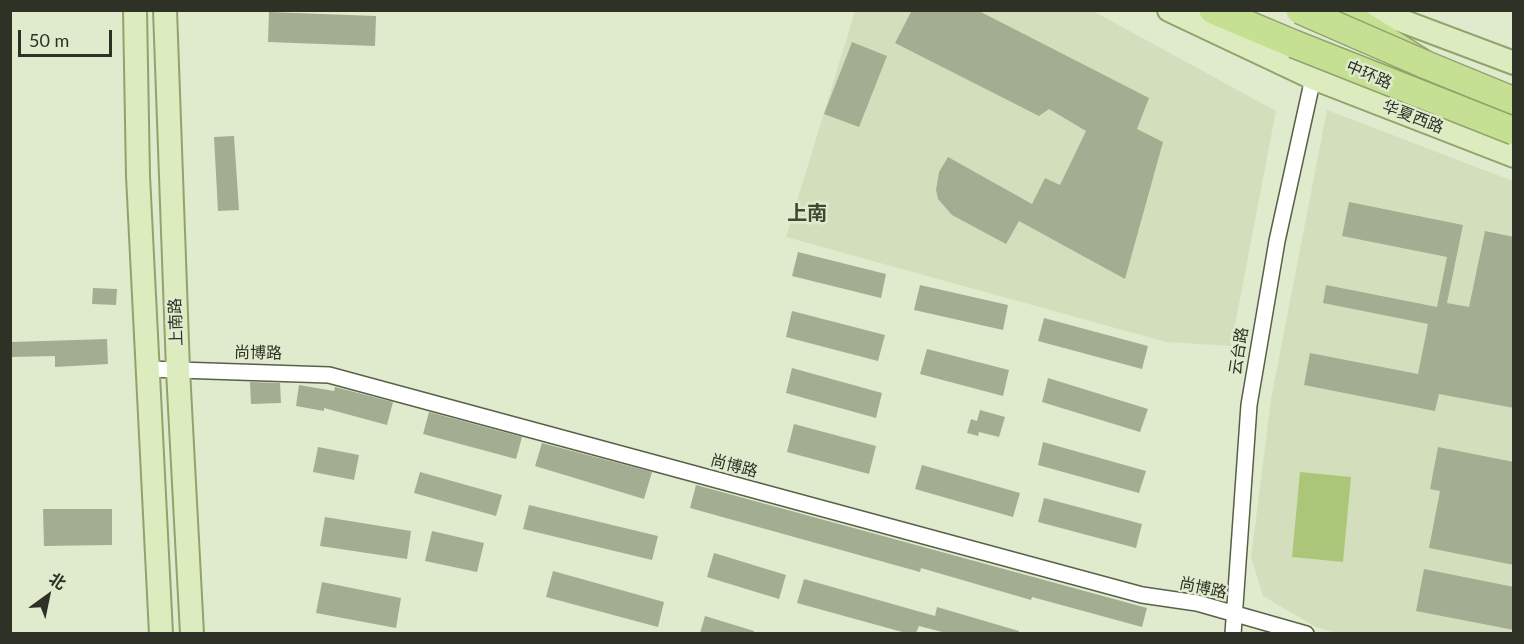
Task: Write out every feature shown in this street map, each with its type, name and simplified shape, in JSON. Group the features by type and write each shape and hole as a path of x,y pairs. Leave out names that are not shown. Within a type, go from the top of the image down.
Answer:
{"highway":[{"path":"1213,10 1294,44"},
{"name":"中环路","path":"1227,10 1294,44 1514,131"},
{"name":"中环路","path":"1300,10 1514,101"},
{"path":"1338,10 1424,64"}],"main road":[{"name":"上南路","path":"135,10 138,176 161,633"},
{"name":"上南路","path":"165,10 178,370 192,633"},
{"name":"华夏西路","path":"1169,10 1313,78 1514,156"},
{"name":"华夏西路","path":"1205,10 1233,25 1313,78"},
{"path":"1373,10 1514,63"}],"street":[{"name":"云台路","path":"1233,633 1249,405 1277,241 1313,78"},
{"name":"尚博路","path":"148,369 329,375 1142,595 1197,603 1306,633"}],"shaded area":[{"path":"855,11 1093,11 1276,111 1231,346 1166,342 786,237"},
{"path":"1327,110 1513,181 1513,633 1339,634 1316,627 1263,596 1251,558 1271,399"}],"green space":[{"path":"1300,472 1351,477 1343,562 1292,557"}],"building":[{"path":"912,10 977,10 1149,98 1137,129 1163,142 1125,279 1019,221 1006,244 952,215 938,199 936,190 939,172 948,157 1032,204 1045,178 1060,185 1086,131 1049,109 1039,116 895,43"},
{"path":"269,12 376,16 375,46 268,42"},
{"path":"852,42 887,56 859,127 824,114"},
{"path":"234,136 239,210 218,211 214,137"},
{"path":"1349,202 1463,225 1447,303 1469,307 1485,231 1514,237 1514,408 1439,394 1435,411 1304,385 1310,353 1418,374 1428,324 1323,303 1326,285 1437,307 1447,257 1342,236"},
{"path":"798,252 886,274 881,298 792,276"},
{"path":"920,285 1008,305 1003,330 914,310"},
{"path":"93,288 117,289 116,305 92,304"},
{"path":"792,311 885,335 878,361 786,337"},
{"path":"1044,318 1148,346 1142,369 1038,341"},
{"path":"107,339 108,364 55,367 55,356 12,357 12,342"},
{"path":"927,349 1009,370 1003,396 920,374"},
{"path":"792,368 882,393 876,418 786,393"},
{"path":"1048,378 1148,409 1140,432 1042,402"},
{"path":"250,382 280,383 281,403 251,404"},
{"path":"299,385 334,391 335,387 393,402 387,425 324,408 324,411 296,406"},
{"path":"980,410 1005,417 999,437 979,432 978,436 967,433 971,419 977,421"},
{"path":"429,412 522,437 516,459 423,434"},
{"path":"794,424 876,446 869,474 787,452"},
{"path":"1043,442 1146,471 1139,493 1038,465"},
{"path":"542,443 652,472 644,499 535,466"},
{"path":"318,447 359,455 354,480 313,472"},
{"path":"1438,447 1514,462 1514,565 1429,548 1440,491 1430,489"},
{"path":"922,465 1020,493 1013,517 915,489"},
{"path":"420,472 502,495 496,516 414,493"},
{"path":"696,485 1147,608 1142,627 1032,597 1031,600 921,568 920,572 690,508"},
{"path":"1044,498 1142,524 1136,548 1038,522"},
{"path":"529,505 658,536 652,560 523,529"},
{"path":"43,509 112,509 112,545 44,546"},
{"path":"325,517 411,531 407,559 320,546"},
{"path":"432,531 484,543 477,572 425,561"},
{"path":"714,553 786,575 779,599 707,577"},
{"path":"1424,569 1514,587 1514,630 1416,611"},
{"path":"553,571 664,602 658,627 546,597"},
{"path":"804,579 935,616 937,607 1019,631 1019,633 946,633 919,626 916,633 906,633 797,603"},
{"path":"322,582 401,598 396,628 316,613"},
{"path":"705,616 754,631 754,633 700,633"}],"district":[{"name":"上南","path":"807,214"}]}
